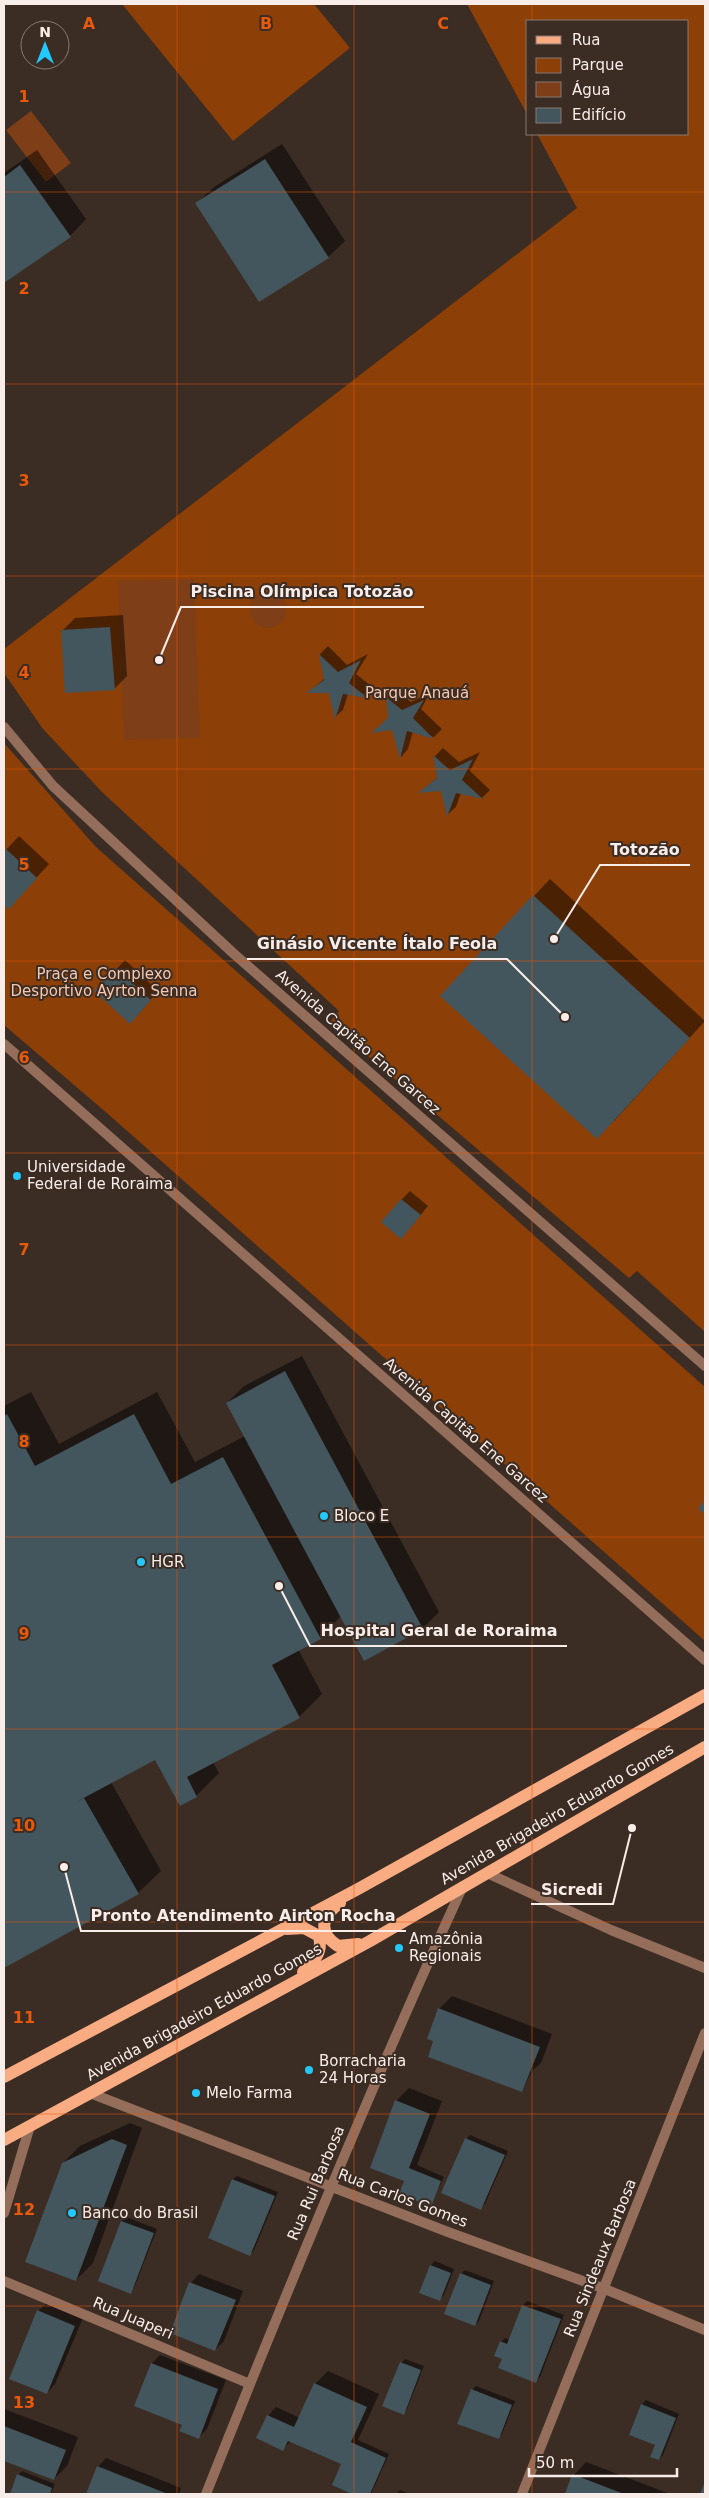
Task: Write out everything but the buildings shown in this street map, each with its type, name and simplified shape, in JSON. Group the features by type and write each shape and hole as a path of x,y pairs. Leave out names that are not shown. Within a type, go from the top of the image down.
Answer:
{"main road":[{"name":"Avenida Brigadeiro Eduardo Gomes","path":"4,2077 270,1934 358,1889 705,1695"},
{"name":"Avenida Brigadeiro Eduardo Gomes","path":"4,2140 296,1979 370,1941 705,1747"},
{"path":"358,1889 334,1907 326,1917 325,1933 338,1946 350,1946 370,1941"},
{"path":"270,1934 292,1928 304,1928 319,1936 321,1945 318,1955 296,1979"}],"street":[{"name":"Avenida Capitão Ene Garcez","path":"4,728 54,786 233,952 705,1366"},
{"name":"Avenida Capitão Ene Garcez","path":"4,1044 705,1660"},
{"path":"487,1872 611,1930 705,1968"},
{"name":"Rua Rui Barbosa","path":"206,2494 330,2185 463,1886"},
{"name":"Rua Sindeaux Barbosa","path":"522,2494 605,2290 705,2033"},
{"name":"Rua Carlos Gomes","path":"90,2093 705,2330"},
{"path":"4,2213 30,2126"},
{"name":"Rua Juaperi","path":"4,2281 250,2384"}],"green space":[{"path":"122,4 314,4 350,48 233,141"},
{"name":"Parque Anauá","path":"467,4 705,4 705,1332 637,1271 629,1278 329,1023 339,1011 102,792 43,729 4,673 4,649 577,208 538,135 689,135 689,20 526,20 526,112"},
{"name":"Praça e Complexo Desportivo Ayrton Senna","path":"4,743 96,847 705,1387 705,1641 108,1114 4,1025"}],"water":[{"path":"31,111 71,163 46,182 6,130"},
{"path":"194,579 200,738 124,740 118,581"},
{"path":"268,592 281,597 286,610 281,623 268,628 255,623 250,610 255,597"}],"place":[{"name":"Piscina Olímpica Totozão","path":"159,660"},
{"name":"Totozão","path":"554,939"},
{"name":"Ginásio Vicente Ítalo Feola","path":"565,1017"},
{"name":"Universidade Federal de Roraima","path":"17,1176"},
{"name":"Bloco E","path":"324,1516"},
{"name":"HGR","path":"141,1562"},
{"name":"Hospital Geral de Roraima","path":"279,1586"},
{"name":"Sicredi","path":"632,1828"},
{"name":"Pronto Atendimento Airton Rocha","path":"64,1867"},
{"name":"Amazônia Regionais","path":"399,1948"},
{"name":"Borracharia 24 Horas","path":"309,2070"},
{"name":"Melo Farma","path":"196,2093"},
{"name":"Banco do Brasil","path":"72,2213"}]}
